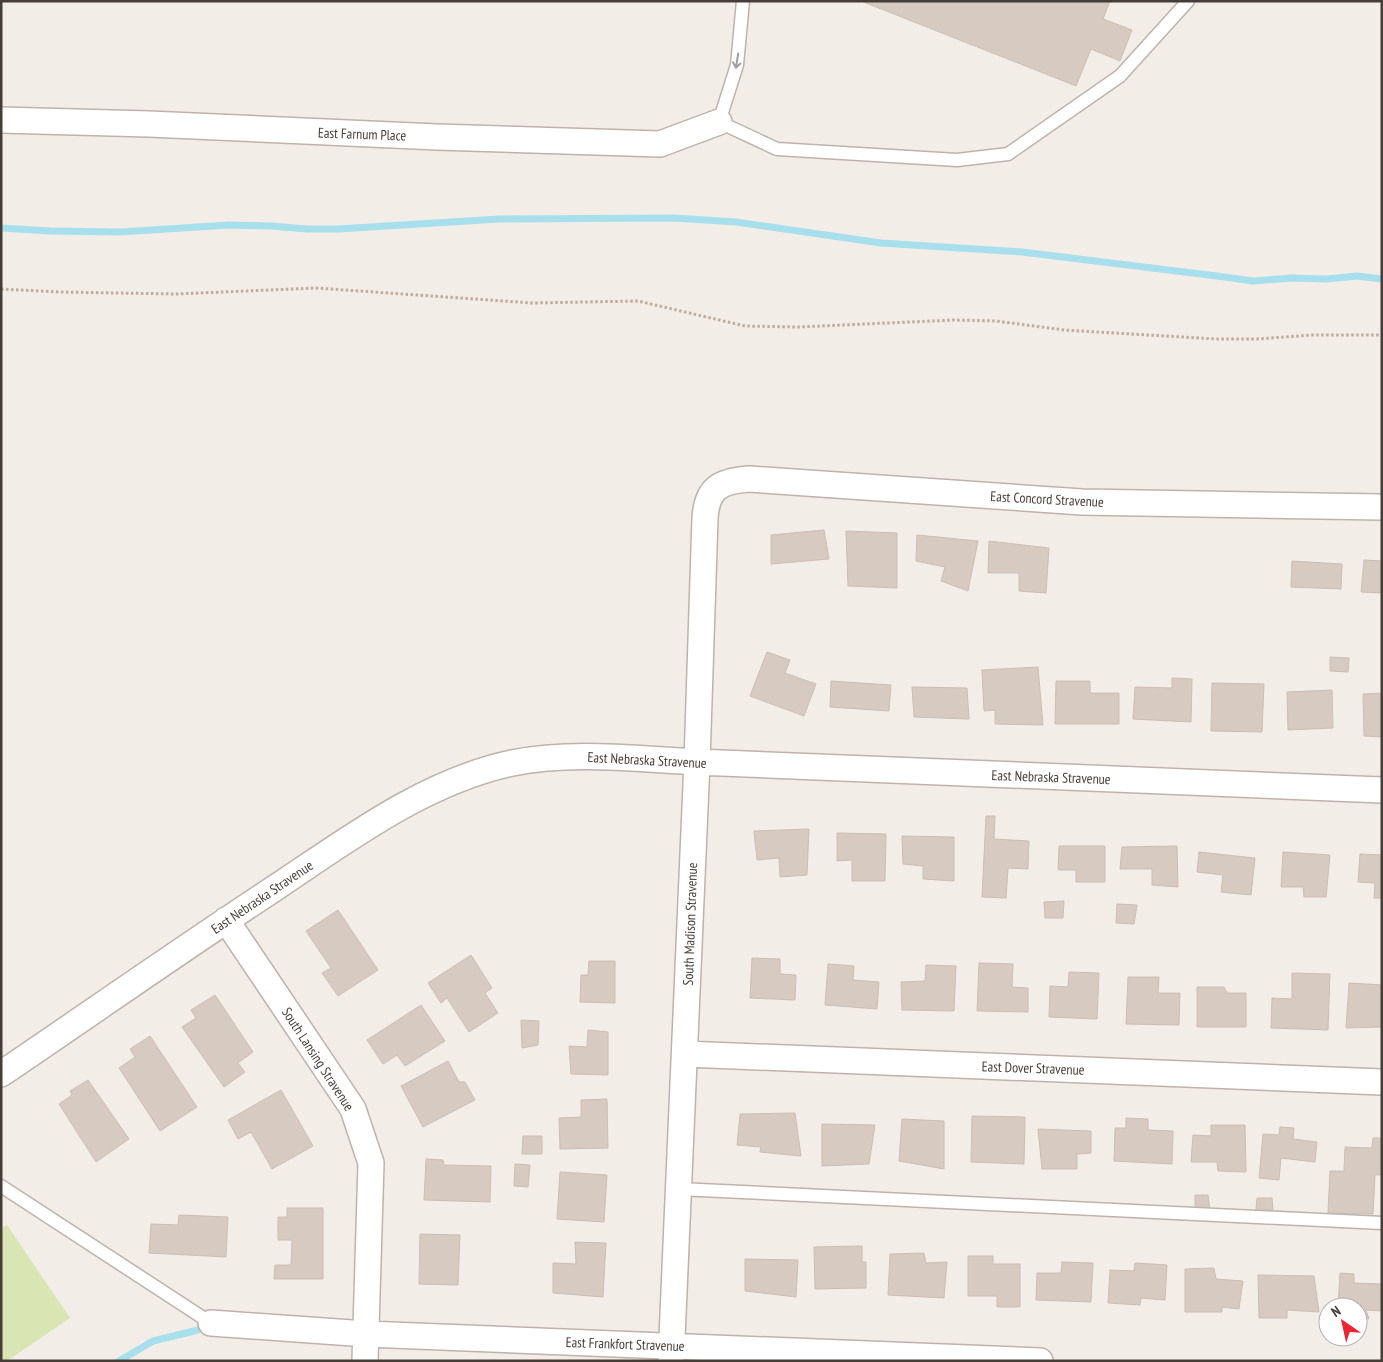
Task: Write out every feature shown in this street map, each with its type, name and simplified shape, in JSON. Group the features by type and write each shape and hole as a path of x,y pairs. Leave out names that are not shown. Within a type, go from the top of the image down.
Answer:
{"street":[{"name":"East Farnum Place","path":"1,120 660,144 719,122"},
{"name":"East Concord Stravenue","path":"715,489 726,482 749,479 1082,502 1382,507"},
{"name":"South Madison Stravenue","path":"671,1353 685,1054 705,518 706,506 715,489"},
{"name":"East Nebraska Stravenue","path":"1,1074 226,920 370,826 433,791 484,770 538,759 602,757 1382,790"},
{"name":"South Lansing Stravenue","path":"226,920 353,1109 371,1163 365,1361"},
{"name":"East Dover Stravenue","path":"685,1054 1382,1082"},
{"name":"East Frankfort Stravenue","path":"211,1323 671,1353 1040,1361"}],"lane":[{"path":"742,7 738,65 719,122 777,149 957,160 1008,154 1120,76 1188,1"},
{"path":"1,1186 211,1323"},
{"path":"678,1189 1382,1223"}],"path":[{"path":"1,289 176,294 316,288 532,303 638,301 745,326 798,327 954,320 996,321 1064,330 1216,339 1257,339 1312,335 1382,335"}],"green space":[{"path":"7,1225 70,1318 7,1361 1,1361 1,1228"}],"building":[{"path":"861,1 1110,1 1103,19 1132,30 1120,61 1091,49 1076,86"},
{"path":"824,530 829,559 771,564 771,535"},
{"path":"846,531 897,533 897,588 848,586"},
{"path":"917,535 978,541 968,591 941,581 945,567 916,561"},
{"path":"989,541 1049,548 1046,593 1019,591 1019,573 988,573"},
{"path":"1364,560 1382,561 1382,593 1361,592"},
{"path":"1292,561 1342,564 1341,589 1291,587"},
{"path":"767,652 790,660 785,673 816,684 804,716 750,696"},
{"path":"1330,657 1349,658 1348,672 1330,671"},
{"path":"1038,667 1043,725 995,724 995,710 984,711 982,670"},
{"path":"1172,678 1192,679 1191,722 1133,719 1135,687 1172,688"},
{"path":"831,681 891,685 889,711 830,707"},
{"path":"1056,681 1090,681 1090,693 1119,693 1119,724 1055,724"},
{"path":"1212,683 1264,684 1262,732 1211,731"},
{"path":"912,687 967,688 969,719 914,717"},
{"path":"1332,690 1333,728 1288,730 1287,692"},
{"path":"1382,693 1382,737 1364,736 1363,694"},
{"path":"986,816 995,816 994,839 1029,841 1028,869 1008,868 1006,898 982,897"},
{"path":"809,829 807,875 780,877 779,858 757,860 754,831"},
{"path":"837,833 886,834 885,881 852,881 852,860 837,861"},
{"path":"902,836 954,837 954,881 923,879 923,866 903,864"},
{"path":"1059,846 1105,846 1105,882 1076,882 1076,870 1058,870"},
{"path":"1177,846 1178,887 1152,885 1152,869 1120,869 1122,847"},
{"path":"1199,852 1255,858 1251,895 1221,892 1223,875 1197,872"},
{"path":"1283,852 1330,855 1326,897 1304,897 1303,887 1281,887"},
{"path":"1360,854 1382,855 1382,898 1374,898 1375,883 1358,882"},
{"path":"1064,901 1063,918 1045,918 1044,902"},
{"path":"1117,904 1137,905 1134,924 1116,923"},
{"path":"338,910 378,970 338,996 322,973 331,968 306,931"},
{"path":"471,955 492,988 485,993 498,1013 469,1032 447,998 441,1003 428,983"},
{"path":"752,958 780,959 780,974 796,975 795,1000 750,998"},
{"path":"589,961 615,961 615,1003 580,1002 581,975 588,975"},
{"path":"979,963 1013,964 1012,987 1028,988 1028,1012 977,1011"},
{"path":"828,964 854,966 853,980 879,982 877,1009 825,1005"},
{"path":"926,965 956,966 954,1011 902,1010 901,982 925,981"},
{"path":"1069,972 1099,973 1097,1019 1049,1017 1050,986 1068,987"},
{"path":"1292,973 1330,974 1328,1030 1271,1028 1272,998 1292,999"},
{"path":"1128,977 1159,977 1158,993 1180,993 1179,1025 1126,1024"},
{"path":"1349,983 1382,985 1382,1027 1346,1028"},
{"path":"1197,987 1224,987 1227,993 1246,993 1246,1027 1197,1027"},
{"path":"215,995 253,1052 238,1063 245,1072 224,1087 182,1027 196,1018 191,1010"},
{"path":"421,1005 445,1041 405,1066 397,1055 383,1064 367,1040"},
{"path":"521,1020 539,1021 538,1045 522,1048"},
{"path":"588,1030 608,1032 608,1075 571,1074 569,1046 587,1047"},
{"path":"150,1036 197,1107 160,1131 119,1068 135,1057 130,1049"},
{"path":"448,1061 459,1082 465,1082 475,1100 423,1127 401,1086"},
{"path":"88,1080 129,1139 96,1162 59,1104 72,1095 70,1091"},
{"path":"281,1090 313,1146 272,1169 251,1132 238,1139 228,1120"},
{"path":"607,1099 608,1148 560,1149 559,1118 581,1117 581,1100"},
{"path":"795,1113 801,1156 760,1152 761,1147 737,1145 740,1114"},
{"path":"972,1116 1025,1117 1024,1164 971,1162"},
{"path":"1126,1118 1148,1119 1148,1130 1173,1131 1172,1164 1114,1161 1115,1128 1126,1128"},
{"path":"902,1119 944,1121 944,1169 899,1161"},
{"path":"822,1124 875,1125 869,1164 822,1166"},
{"path":"1211,1125 1245,1125 1246,1172 1218,1171 1217,1162 1191,1162 1193,1135 1211,1136"},
{"path":"1280,1127 1294,1128 1293,1139 1317,1142 1315,1162 1281,1158 1279,1180 1259,1178 1263,1134 1279,1135"},
{"path":"1038,1129 1091,1131 1091,1153 1077,1154 1077,1169 1042,1169"},
{"path":"523,1136 542,1136 542,1154 522,1154"},
{"path":"1373,1138 1382,1138 1382,1175 1375,1175 1373,1214 1328,1213 1330,1171 1344,1171 1345,1147 1372,1148"},
{"path":"426,1159 443,1160 444,1165 491,1166 490,1202 424,1200"},
{"path":"515,1164 530,1165 528,1187 514,1186"},
{"path":"560,1172 607,1175 604,1222 557,1219"},
{"path":"1195,1195 1208,1195 1210,1210 1195,1210"},
{"path":"1257,1198 1272,1198 1273,1210 1256,1210"},
{"path":"287,1208 323,1208 323,1279 274,1279 275,1265 291,1265 292,1240 278,1240 278,1217 287,1217"},
{"path":"179,1215 228,1217 226,1257 149,1253 151,1224 178,1225"},
{"path":"420,1234 460,1235 458,1285 419,1284"},
{"path":"575,1242 606,1243 603,1297 553,1293 553,1263 576,1264"},
{"path":"862,1246 862,1262 866,1262 866,1288 815,1289 814,1247"},
{"path":"924,1253 926,1263 947,1262 944,1298 888,1295 890,1254"},
{"path":"968,1256 993,1256 993,1264 1020,1264 1020,1307 997,1307 997,1296 968,1296"},
{"path":"745,1259 798,1260 796,1297 745,1291"},
{"path":"1062,1262 1093,1263 1091,1302 1036,1300 1037,1273 1061,1273"},
{"path":"1135,1263 1167,1265 1165,1300 1141,1298 1140,1305 1108,1303 1110,1270 1134,1271"},
{"path":"1214,1268 1216,1279 1243,1281 1239,1309 1222,1307 1222,1312 1185,1312 1185,1269"},
{"path":"1340,1273 1354,1274 1354,1283 1382,1284 1382,1311 1368,1310 1368,1297 1339,1297"},
{"path":"1258,1275 1314,1276 1318,1312 1287,1310 1287,1318 1259,1318"}],"waterway":[{"path":"1,228 120,232 229,225 338,229 499,219 674,218 736,222 881,243 1022,252 1253,281 1292,278 1327,279 1357,276 1382,279"},
{"path":"119,1361 153,1341 198,1330"}]}
